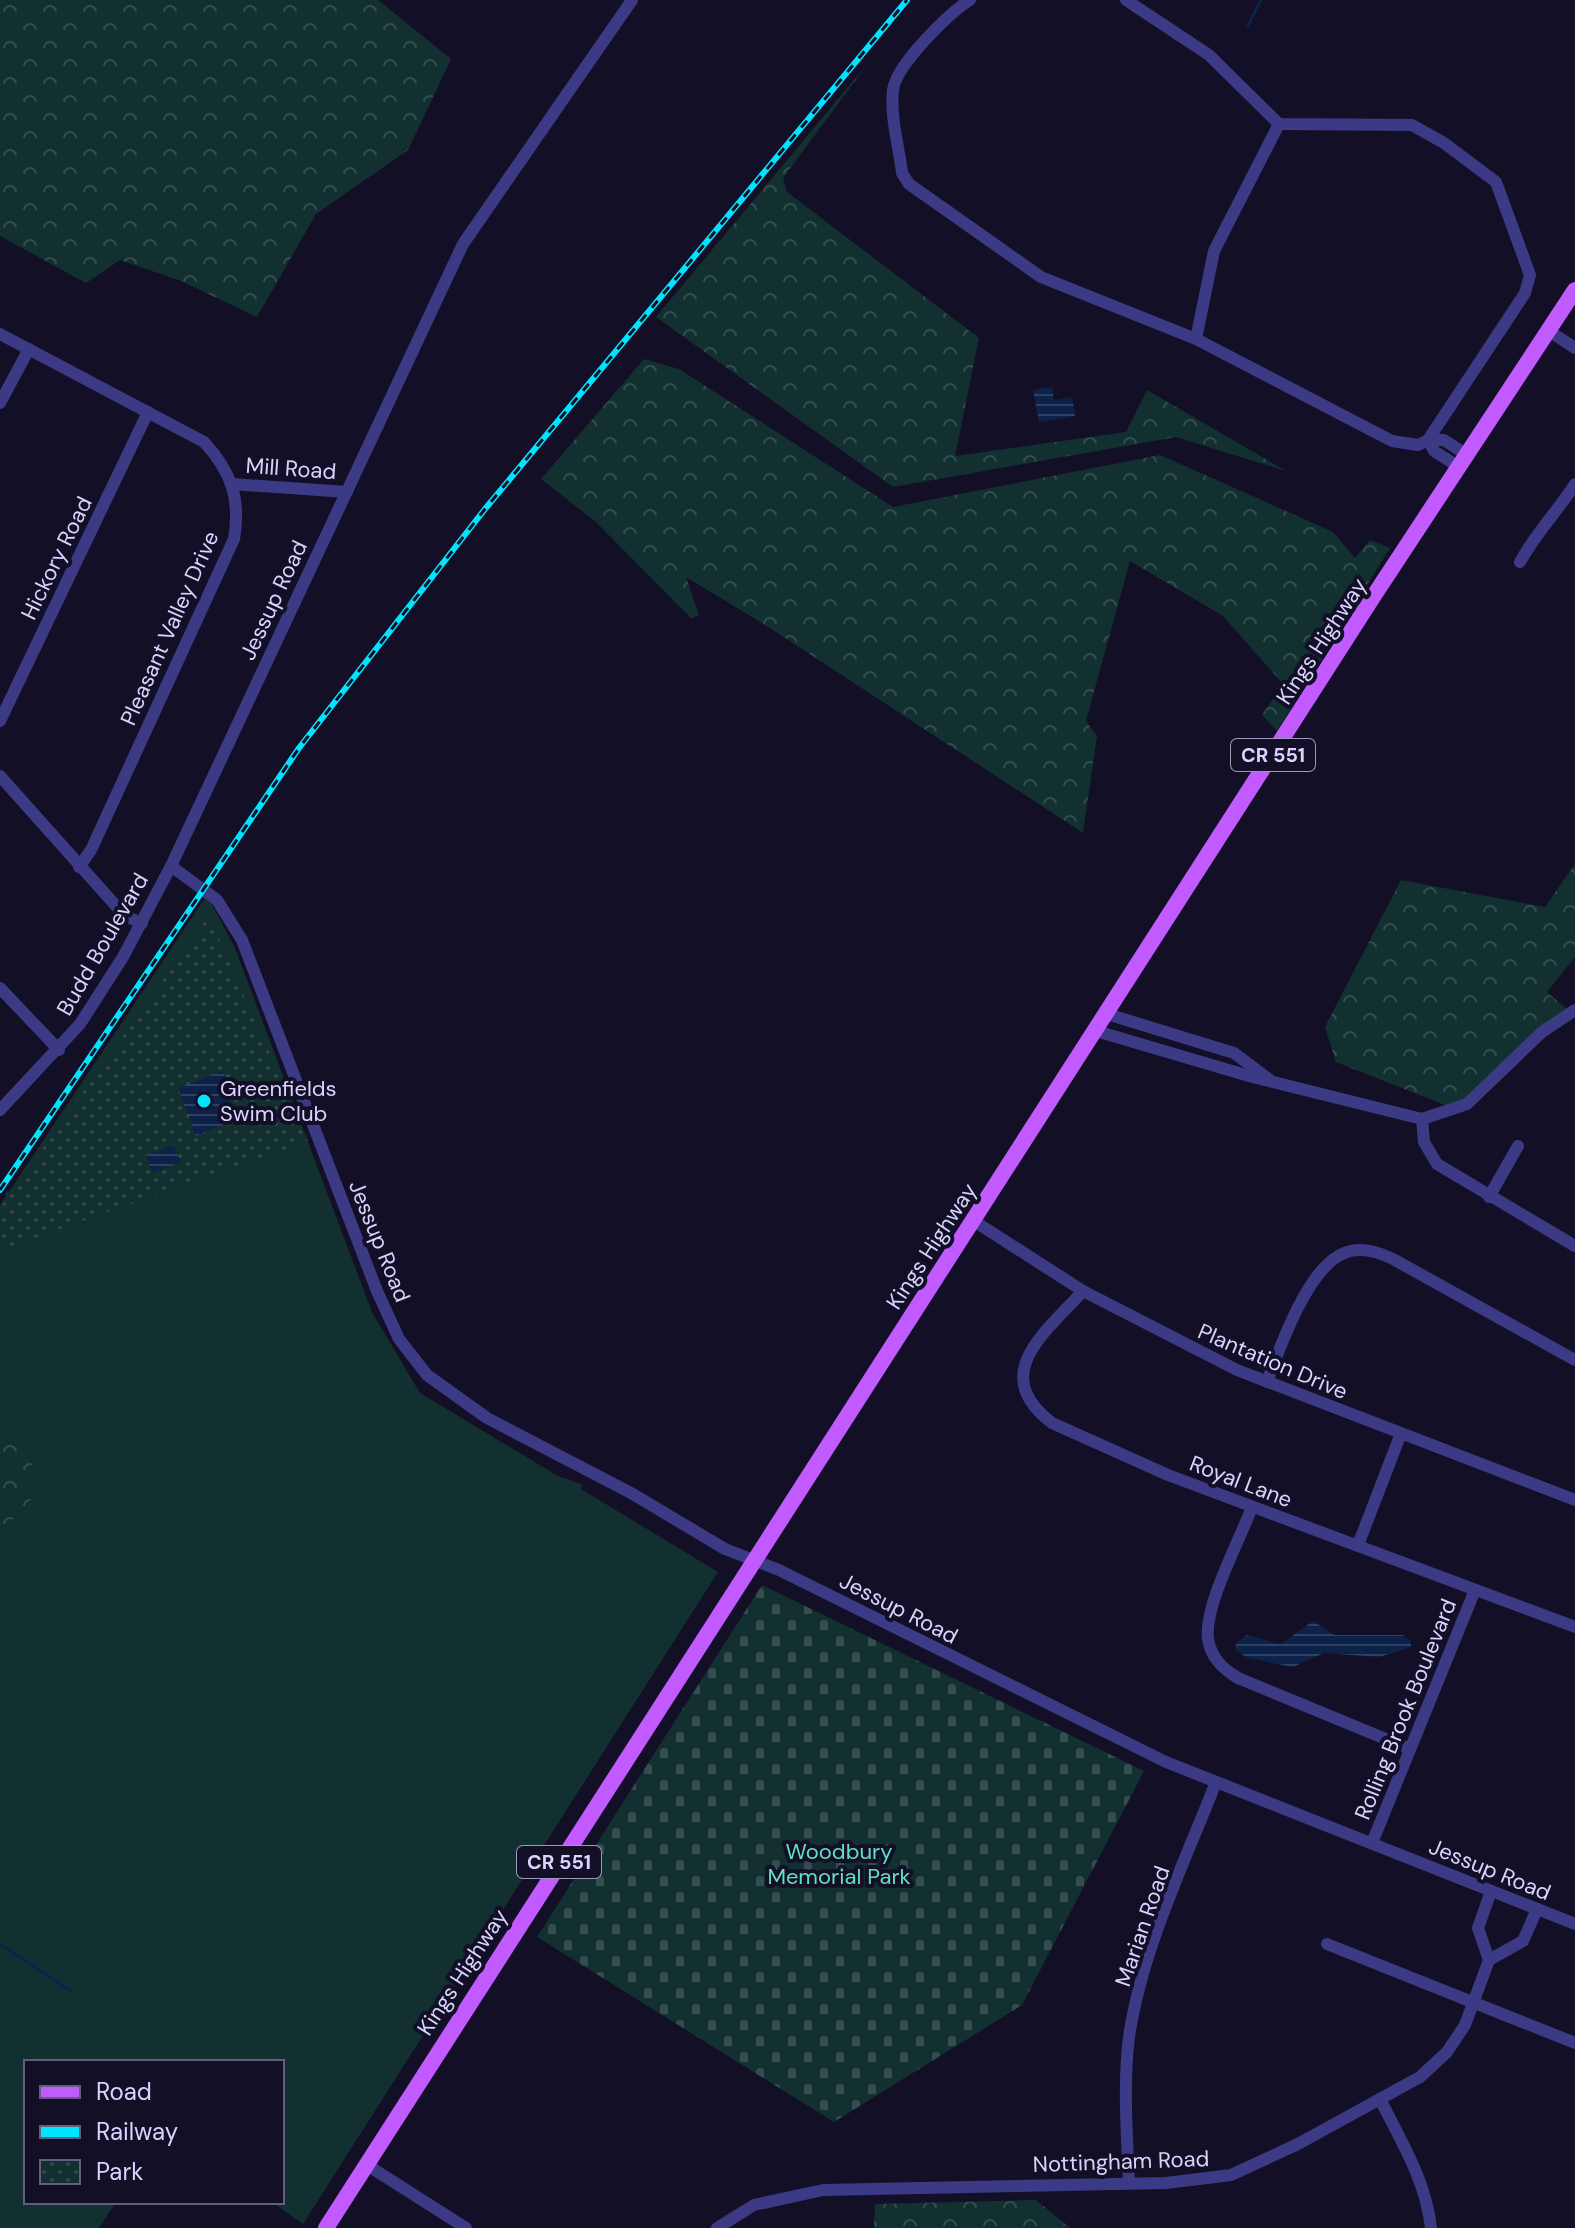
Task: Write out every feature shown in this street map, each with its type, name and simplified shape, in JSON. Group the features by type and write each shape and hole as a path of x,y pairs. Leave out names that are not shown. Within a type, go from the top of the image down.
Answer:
{"main road":[{"name":"Kings Highway","path":"326,2228 753,1561 1575,290"}],"street":[{"name":"Jessup Road","path":"632,0 463,244 171,866 217,900 242,940 377,1291 399,1339 427,1375 487,1418 753,1561 779,1570 1099,1732 1216,1782 1575,1924"},
{"path":"970,0 951,12 901,71 893,88 902,173 909,184 1041,277 1196,339 1392,441 1418,445 1428,440 1444,440 1463,461"},
{"path":"1126,0 1209,55 1279,124 1412,125 1444,143 1496,182 1530,275 1520,301 1428,440"},
{"path":"1196,339 1214,251 1279,124"},
{"path":"1549,331 1575,348"},
{"name":"Pleasant Valley Drive","path":"0,334 204,442 225,464 238,507 234,539 91,850 79,867"},
{"path":"0,403 29,349"},
{"name":"Hickory Road","path":"0,721 148,412"},
{"name":"Mill Road","path":"232,484 347,492"},
{"path":"1520,562 1534,536 1554,516 1575,484"},
{"path":"0,776 125,916 142,923"},
{"name":"Budd Boulevard","path":"0,1110 59,1050 99,997 171,866"},
{"path":"0,988 59,1050"},
{"path":"1096,1031 1422,1119 1467,1104 1542,1032 1574,1012"},
{"path":"1107,1014 1234,1053 1270,1080"},
{"path":"1422,1119 1429,1155 1489,1197 1575,1246"},
{"path":"1489,1197 1518,1146"},
{"name":"Plantation Drive","path":"974,1221 1083,1291 1182,1345 1400,1436 1575,1500"},
{"path":"1267,1382 1283,1340 1316,1279 1340,1255 1358,1250 1378,1252 1393,1259 1575,1360"},
{"name":"Royal Lane","path":"1083,1291 1032,1348 1023,1366 1020,1380 1037,1412 1052,1423 1252,1507 1575,1627"},
{"path":"1358,1545 1400,1436"},
{"path":"1252,1507 1215,1602 1208,1638 1212,1654 1223,1668 1238,1678 1410,1749"},
{"name":"Rolling Brook Boulevard","path":"1372,1843 1475,1590"},
{"name":"Marian Road","path":"1129,2183 1125,2101 1129,2037 1136,2004 1146,1965 1216,1782"},
{"path":"1491,1891 1478,1928 1489,1960 1523,1941 1537,1909"},
{"path":"1327,1944 1575,2043"},
{"name":"Nottingham Road","path":"717,2228 754,2205 823,2190 1204,2181 1231,2175 1381,2101 1420,2077 1447,2052 1474,2004 1489,1960"},
{"path":"1381,2101 1420,2176 1431,2228"},
{"path":"367,2165 466,2228"}],"green space":[{"path":"0,0 378,0 451,59 408,150 316,214 257,317 181,281 120,260 86,283 0,236"},
{"path":"869,62 783,178 787,192 979,338 955,456 1126,432 1147,390 1286,471 1176,437 893,487 656,317"},
{"path":"644,359 679,369 893,507 1160,455 1333,532 1355,558 1370,540 1390,548 1277,731 1262,715 1283,684 1223,616 1130,561 1086,721 1097,736 1083,833 770,628 686,577 699,616 691,618 596,522 541,479"},
{"path":"1575,864 1575,957 1547,992 1571,1013 1460,1111 1336,1062 1325,1027 1401,880 1545,907"},
{"path":"207,895 235,948 372,1312 420,1393 558,1476 583,1485 581,1489 718,1572 303,2224 275,2204 284,2204 284,2060 24,2060 24,2204 115,2204 99,2228 0,2228 0,1534 41,1488 24,1444 0,1420 0,1205"},
{"path":"209,916 308,1141 0,1250 0,1209 7,1198 5,1193 13,1190"},
{"path":"0,1420 24,1444 41,1488 0,1534"},
{"name":"Woodbury Memorial Park","path":"762,1585 1144,1771 1022,2005 834,2122 537,1937"},
{"path":"1036,2200 1070,2228 874,2228 875,2204"}],"water":[{"path":"1052,387 1054,400 1072,397 1075,416 1039,422 1033,390"},
{"name":"Greenfields Swim Club","path":"223,1071 234,1098 219,1105 225,1124 196,1136 178,1088"},
{"path":"173,1145 181,1162 152,1173 146,1156"},
{"path":"1313,1621 1334,1635 1403,1635 1411,1642 1411,1647 1379,1657 1324,1653 1293,1667 1248,1658 1235,1650 1236,1644 1246,1635 1281,1644"}],"waterway":[{"path":"1248,26 1261,0"},
{"path":"0,1944 71,1991"}],"railway":[{"path":"0,1190 299,748 485,509 907,0"}],"place":[{"name":"Greenfields Swim Club","path":"204,1101"}]}
